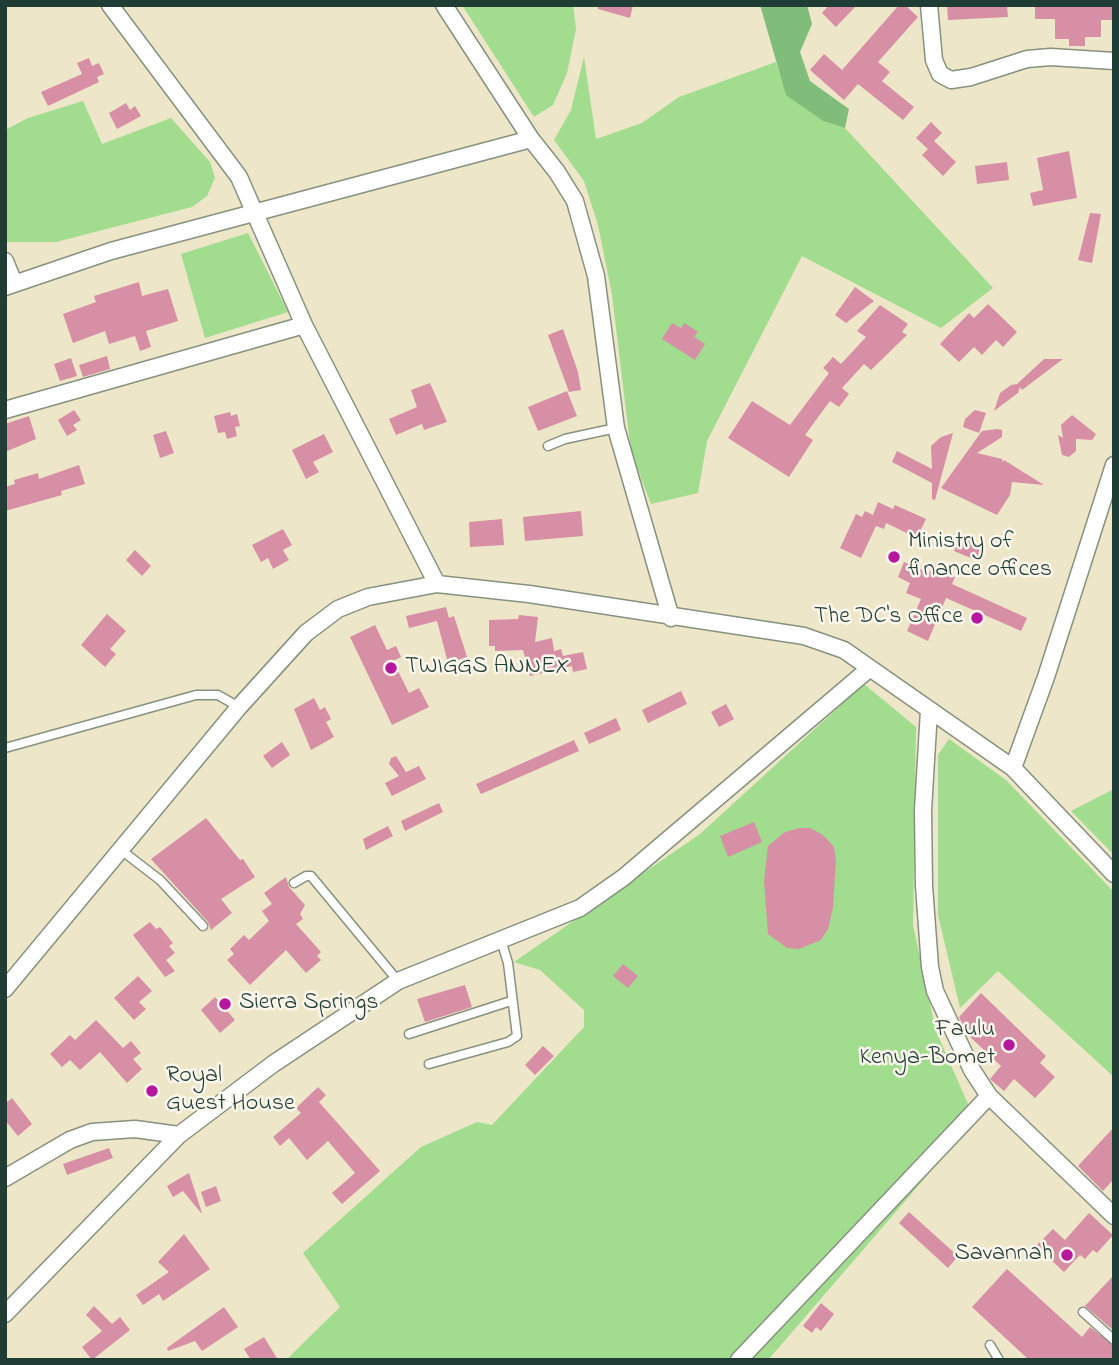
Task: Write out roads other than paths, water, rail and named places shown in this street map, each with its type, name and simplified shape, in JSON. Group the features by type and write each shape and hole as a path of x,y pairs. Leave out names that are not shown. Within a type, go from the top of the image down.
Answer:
{"street":[{"path":"110,5 227,157 248,193 304,325 437,584"},
{"path":"444,5 531,139 575,201 587,235 596,276 616,428 671,618"},
{"path":"929,5 934,60 940,74 951,80 971,78 1027,59 1051,57 1114,61"},
{"path":"5,261 10,285 111,251 256,215 531,139"},
{"path":"5,411 304,325"},
{"path":"1013,768 1046,677 1114,465"},
{"path":"5,989 290,648 338,610 390,591 437,584 529,594 813,639 844,650 1013,768 1114,874"},
{"path":"5,1314 179,1135 273,1065 398,981 580,908 624,877 870,668"},
{"path":"929,710 923,810 924,886 930,967 935,991 947,1020 989,1096 1114,1216"},
{"path":"739,1360 989,1096"},
{"path":"5,1178 70,1140 92,1132 135,1129 179,1135"}],"lane":[{"path":"548,446 565,439 616,428"},
{"path":"5,748 196,695 218,695 239,707"},
{"path":"121,850 160,880 203,926"},
{"path":"294,883 306,876 312,876 398,981"},
{"path":"429,1064 508,1042 517,1036 518,1026 511,1001 509,963 501,940"},
{"path":"409,1034 511,1001"},
{"path":"1083,1312 1114,1340"},
{"path":"990,1345 999,1360"}],"place":[{"name":"Ministry of finance offices","path":"894,557"},
{"name":"The DC's Office","path":"977,618"},
{"name":"TWIGGS ANNEX","path":"391,668"},
{"name":"Sierra Springs","path":"225,1004"},
{"name":"Faulu Kenya-Bomet","path":"1009,1045"},
{"name":"Royal Guest House","path":"152,1091"},
{"name":"Savannah","path":"1067,1255"}]}
